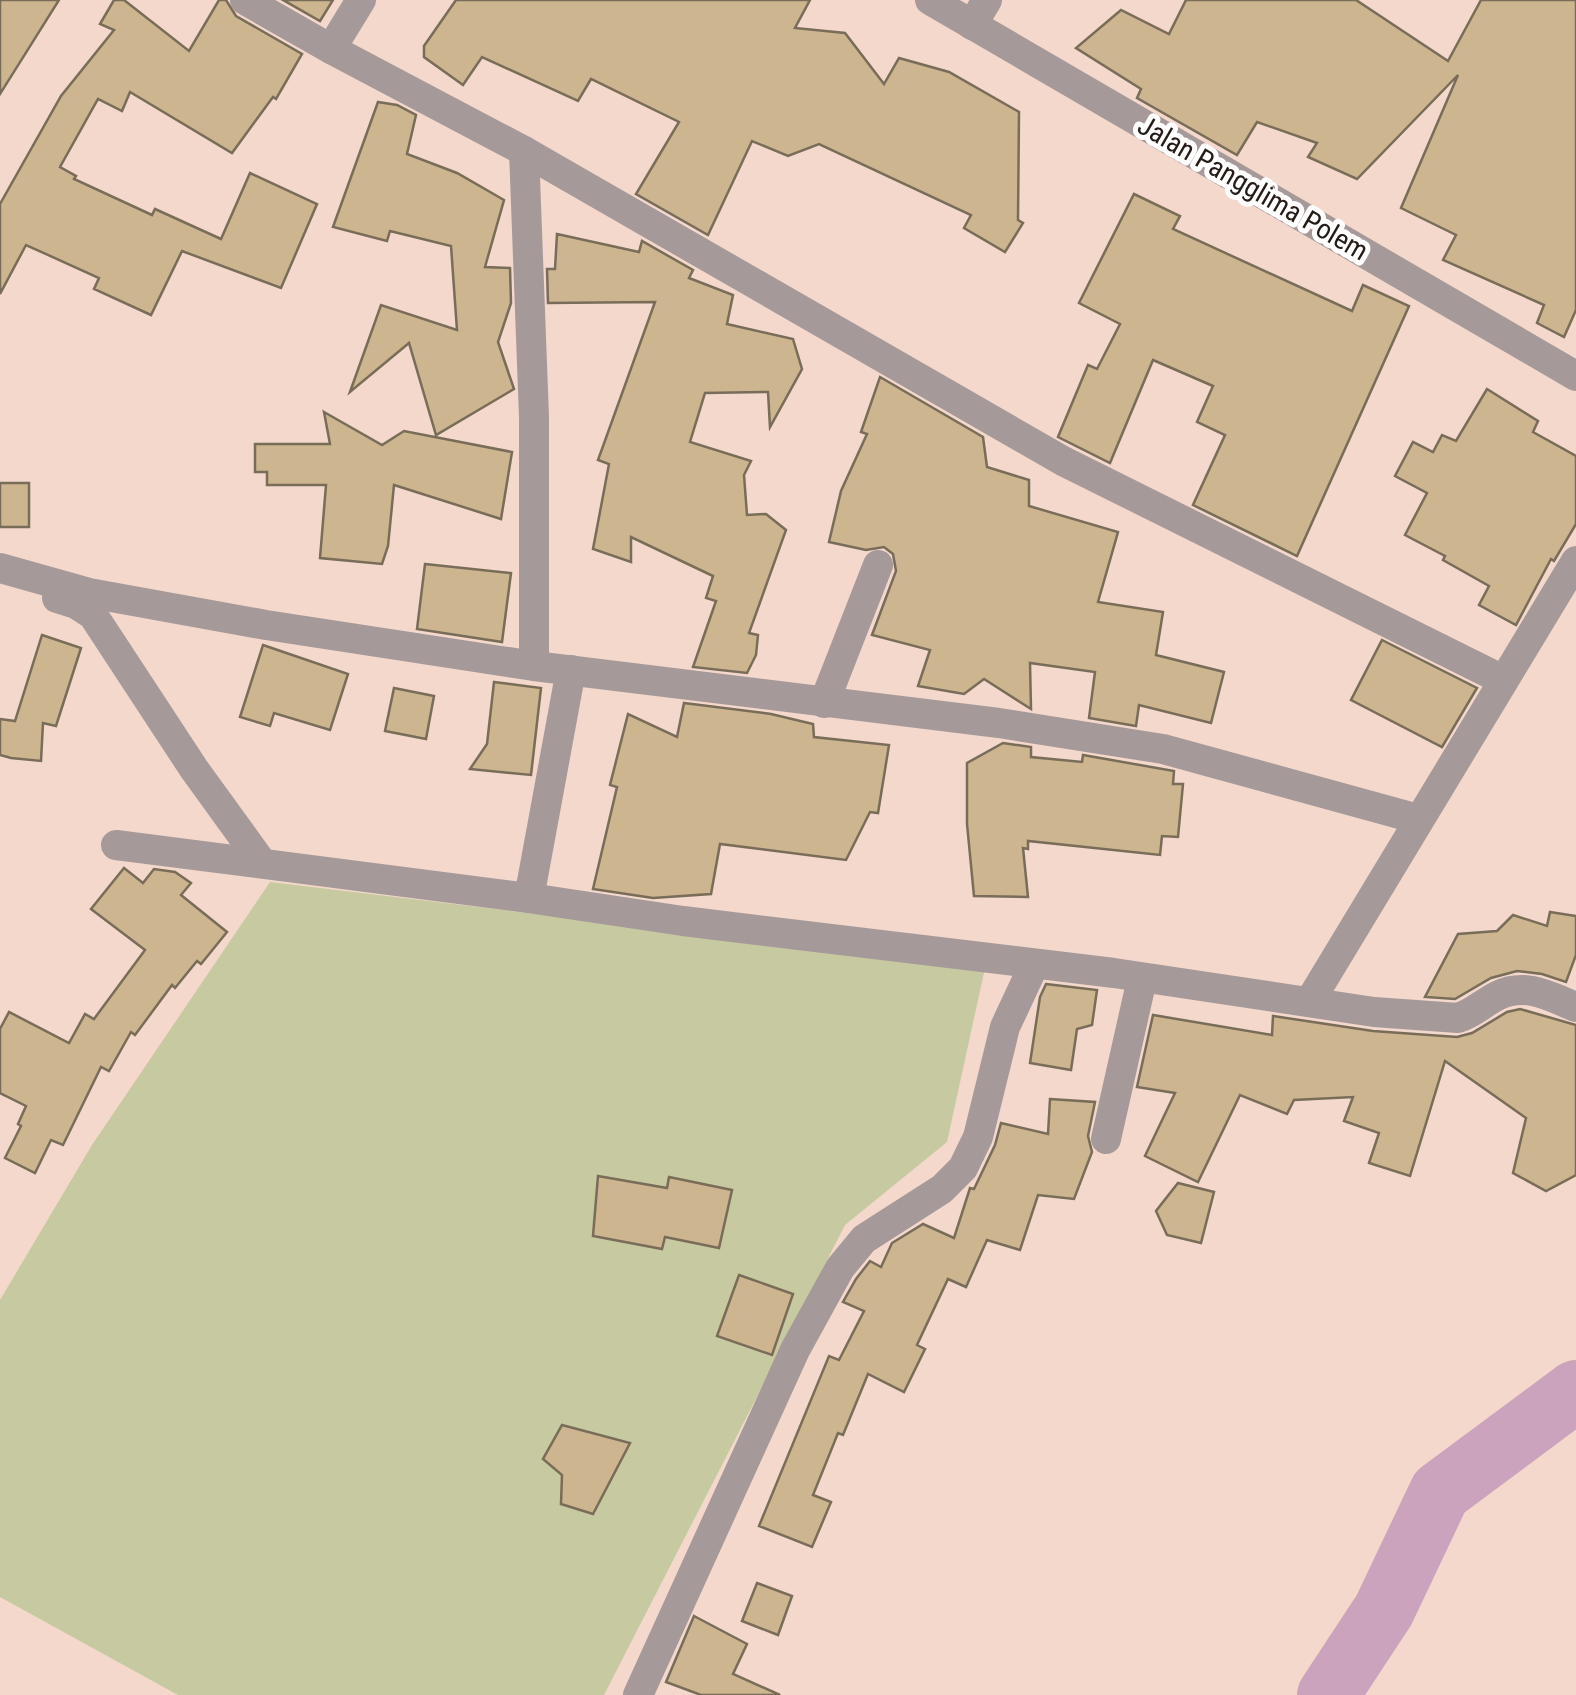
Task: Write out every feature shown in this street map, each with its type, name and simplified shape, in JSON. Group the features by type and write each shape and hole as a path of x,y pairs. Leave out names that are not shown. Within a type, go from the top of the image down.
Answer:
{"street":[{"path":"246,0 331,50 524,151 1063,461 1503,680"},
{"path":"331,50 361,0"},
{"name":"Jalan Pangglima Polem","path":"930,0 979,12 1576,376"},
{"path":"524,151 534,418 534,666"},
{"path":"1310,1001 1576,561"},
{"path":"824,703 878,565"},
{"path":"0,568 89,592 178,609 534,666 999,723 1163,749 1418,818"},
{"path":"0,586 76,604 93,615 194,769 262,863"},
{"path":"529,898 571,670"},
{"path":"116,845 1142,978 1374,1012 1458,1018 1497,995 1522,990 1536,991 1576,1006"},
{"path":"638,1695 795,1350 840,1268 864,1239 942,1189 963,1168 978,1137 1005,1027 1034,964"},
{"path":"1106,1139 1142,978"}],"green space":[{"path":"270,882 985,968 947,1142 845,1225 604,1695 178,1695 0,1597 0,1300 92,1145"}],"building":[{"path":"0,0 59,0 0,94"},
{"path":"114,0 124,0 189,51 219,0 226,0 236,16 302,54 276,99 273,97 232,153 130,92 122,111 98,99 60,167 76,176 74,179 152,215 155,209 221,239 250,173 317,204 281,288 182,251 151,315 94,289 99,278 26,245 0,294 0,204 61,96 114,30 100,24"},
{"path":"283,0 333,0 320,21"},
{"path":"456,0 810,0 795,28 845,33 884,84 899,58 949,72 1019,112 1018,220 1023,223 1005,252 964,228 971,215 819,144 788,156 752,141 708,235 636,194 679,122 591,79 578,101 482,57 463,85 424,57 424,46"},
{"path":"1186,0 1356,0 1448,61 1481,0 1576,0 1576,310 1564,337 1537,323 1544,305 1443,260 1456,235 1401,208 1458,75 1357,179 1308,157 1317,143 1257,122 1237,155 1137,98 1141,89 1076,48 1121,10 1169,34"},
{"path":"378,102 397,105 416,115 407,154 457,173 504,200 485,267 510,268 511,303 498,342 514,389 436,435 409,343 350,392 381,305 457,330 451,246 390,231 387,241 333,227"},
{"path":"1134,194 1180,216 1173,229 1352,311 1363,285 1409,306 1297,556 1193,505 1225,435 1197,422 1213,386 1153,360 1110,463 1058,437 1088,365 1097,369 1120,324 1079,303"},
{"path":"557,234 639,252 642,241 693,270 689,278 733,295 727,324 793,339 802,369 770,427 768,392 705,393 690,442 751,461 744,475 747,515 766,514 786,530 749,633 758,635 756,655 747,673 693,667 716,601 706,598 713,576 631,537 631,562 593,549 609,464 598,460 655,302 548,303 547,269 555,269"},
{"path":"880,377 983,437 987,467 1029,480 1029,506 1118,532 1098,602 1163,612 1156,655 1224,672 1211,723 1139,705 1136,726 1089,718 1095,672 1030,663 1031,709 984,679 964,694 918,686 930,650 872,635 896,571 893,554 884,547 866,550 829,542 841,491 867,434 861,432"},
{"path":"1487,389 1538,421 1533,432 1576,456 1576,524 1554,561 1551,559 1516,625 1479,605 1489,586 1405,535 1427,493 1395,476 1413,442 1433,452 1442,435 1456,441"},
{"path":"324,412 382,445 404,431 512,452 501,519 394,485 388,546 382,564 320,558 326,485 267,485 267,472 255,472 255,444 330,444"},
{"path":"0,483 29,483 29,527 0,527"},
{"path":"425,564 511,573 502,642 417,629"},
{"path":"42,635 81,648 56,726 43,723 41,761 0,755 0,719 15,721"},
{"path":"1382,640 1477,688 1442,747 1351,700"},
{"path":"263,645 348,674 330,730 274,713 270,726 240,717"},
{"path":"494,682 541,688 531,775 470,769 487,744"},
{"path":"394,688 434,696 426,739 385,731"},
{"path":"684,703 771,714 813,724 814,737 889,745 878,813 870,812 846,860 720,844 711,894 653,898 593,889 617,787 610,785 628,714 677,737"},
{"path":"1003,743 1031,747 1031,757 1082,762 1083,755 1174,771 1173,784 1183,784 1178,837 1162,836 1160,855 1028,841 1028,849 1023,848 1028,897 974,896 967,824 967,763"},
{"path":"124,868 143,883 154,869 175,872 191,883 181,895 227,932 201,964 197,961 175,988 172,985 135,1035 131,1032 109,1071 101,1067 63,1145 51,1140 35,1173 5,1158 26,1106 0,1093 0,1029 9,1012 69,1043 85,1014 94,1019 145,950 91,909"},
{"path":"1550,912 1576,916 1576,955 1566,982 1517,971 1491,978 1455,999 1425,997 1458,934 1497,931 1513,915 1547,926"},
{"path":"1046,984 1097,990 1092,1025 1077,1029 1071,1070 1030,1063 1040,997"},
{"path":"1520,1009 1576,1025 1576,1175 1546,1191 1513,1173 1526,1118 1445,1061 1410,1176 1369,1163 1379,1133 1344,1121 1353,1097 1294,1100 1287,1114 1240,1095 1198,1182 1145,1156 1175,1093 1137,1087 1153,1015 1272,1035 1273,1016 1373,1031 1457,1037"},
{"path":"1050,1099 1095,1102 1088,1136 1092,1152 1074,1199 1038,1195 1020,1250 987,1240 966,1287 948,1279 917,1345 925,1349 904,1392 868,1374 813,1495 831,1502 812,1547 759,1526 829,1356 839,1360 864,1311 843,1302 856,1279 870,1261 881,1267 892,1243 923,1224 954,1238 970,1188 974,1189 995,1145 1001,1123 1048,1134"},
{"path":"598,1176 667,1188 669,1177 732,1190 719,1248 665,1237 662,1249 593,1236"},
{"path":"1178,1183 1214,1192 1201,1243 1167,1235 1156,1211"},
{"path":"739,1275 793,1294 772,1355 717,1336"},
{"path":"562,1425 630,1443 593,1514 561,1504 562,1475 543,1459"},
{"path":"757,1583 792,1596 778,1635 742,1621"},
{"path":"694,1616 747,1644 733,1674 780,1695 701,1695 666,1682"}],"waterway":[{"path":"1328,1695 1384,1610 1440,1492 1576,1391"}]}
